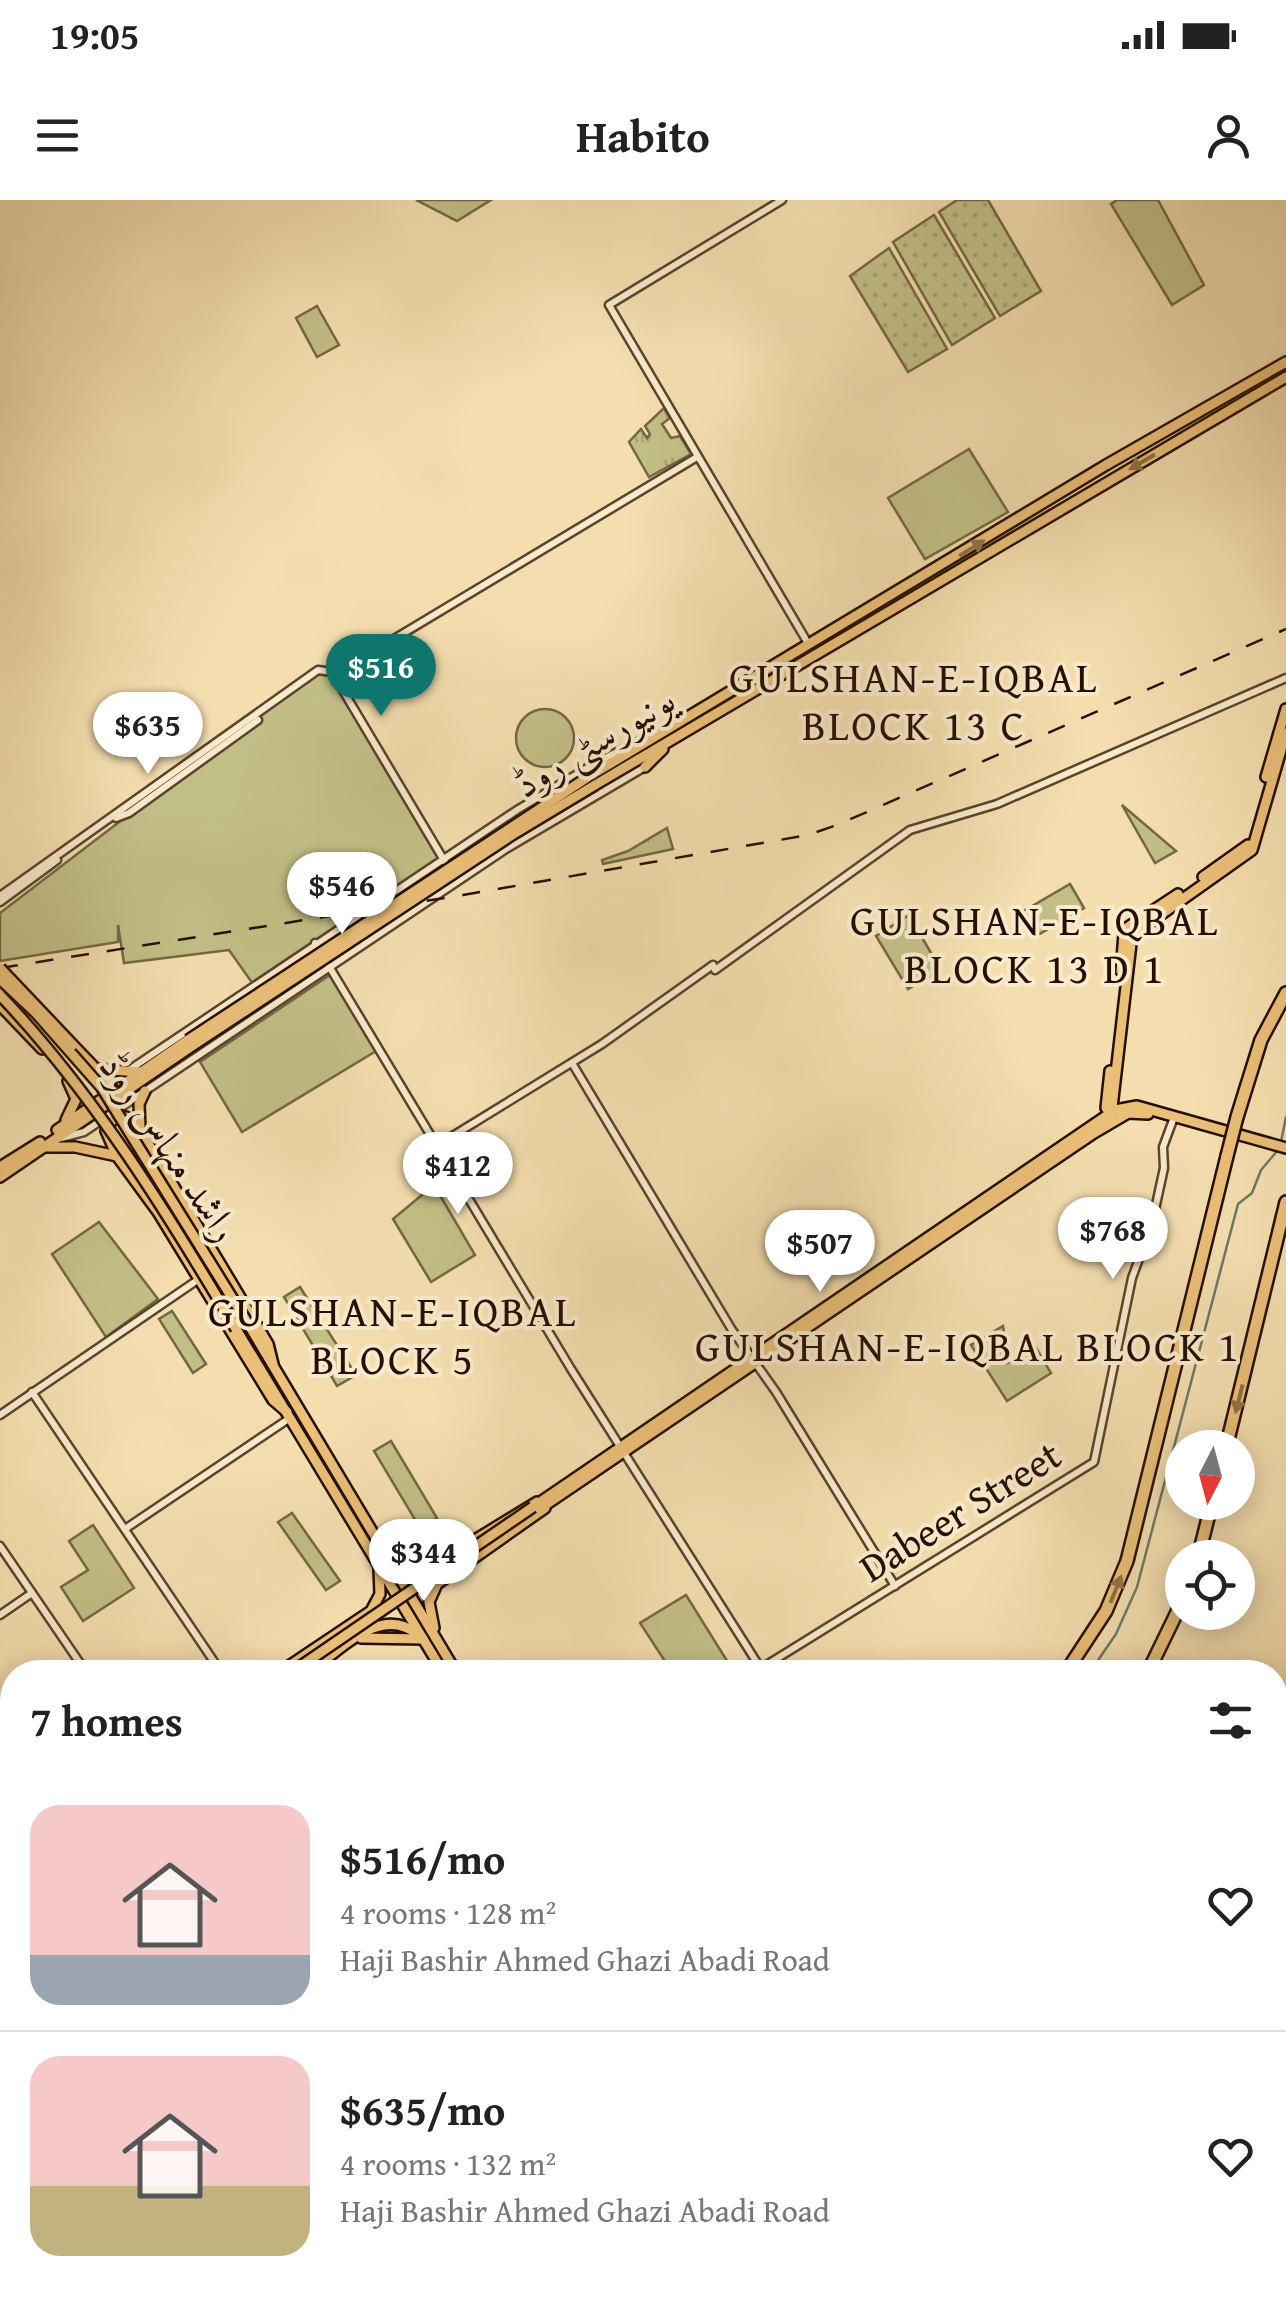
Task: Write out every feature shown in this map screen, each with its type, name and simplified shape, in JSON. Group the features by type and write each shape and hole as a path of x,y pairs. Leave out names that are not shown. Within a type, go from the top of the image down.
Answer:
{"highway":[{"path":"1074,1660 1106,1611 1126,1561 1244,1090 1261,1040 1286,993"},
{"path":"1230,1430 1286,1202"},
{"path":"1154,1660 1168,1630"}],"main road":[{"name":"یونیورسٹی روڈ","path":"668,736 809,646 1286,362"},
{"name":"یونیورسٹی روڈ","path":"0,1167 592,781 1286,376"},
{"path":"1178,425 1191,434"},
{"path":"1178,425 1181,440"},
{"path":"1112,1116 1132,935 1250,847 1286,709"},
{"path":"1255,823 1286,733"},
{"path":"645,767 668,736"},
{"path":"1112,1116 1106,1110 1106,1102 1124,934 1128,927 1250,847"},
{"path":"0,968 96,1069 140,1072"},
{"name":"راشد منہاس روڈ","path":"0,979 36,1013 102,1088 273,1364 448,1660"},
{"name":"راشد منہاس روڈ","path":"0,996 46,1044 169,1216 436,1660"},
{"path":"0,1005 50,1057 74,1089 76,1105 56,1134"},
{"name":"یونیورسٹی روڈ","path":"0,1177 112,1090 190,1043"},
{"path":"74,1089 89,1094 96,1089 96,1069"},
{"path":"112,1090 123,1072"},
{"path":"140,1130 139,1104 146,1091"},
{"path":"1114,1091 1134,1106 1286,1151"},
{"path":"313,1660 1112,1116 1134,1106"},
{"path":"1112,1116 1139,1112 1228,1134"},
{"path":"273,1364 268,1344 140,1130 126,1117 119,1117 107,1125 109,1141 117,1156 150,1201 273,1400 289,1415"},
{"path":"41,1148 75,1147 117,1156"},
{"path":"150,1201 175,1188"},
{"path":"391,1562 424,1572 538,1506"},
{"path":"436,1640 429,1602 437,1584 540,1514 538,1506"},
{"path":"298,1660 371,1611 381,1588 378,1561"},
{"path":"326,1660 387,1622 407,1625 423,1639"},
{"path":"355,1640 369,1636 423,1639"}],"street":[{"path":"782,200 609,305 809,646"},
{"path":"334,675 697,456"},
{"path":"0,899 321,670 334,675 457,882"},
{"path":"437,1145 572,1063 910,830 1005,801 1286,678"},
{"path":"123,1072 442,859 598,761 635,741 668,736"},
{"path":"56,1134 84,1132 457,882 645,767"},
{"path":"314,943 751,1660"},
{"path":"572,1063 895,1586"},
{"name":"Dabeer Street","path":"776,1660 1094,1462 1132,1278 1152,1223 1164,1168 1162,1147 1173,1120"},
{"path":"0,1415 199,1279"},
{"path":"32,1392 213,1660"},
{"path":"125,1529 289,1415"},
{"path":"0,1546 78,1660"},
{"path":"0,1615 32,1593"}],"green space":[{"path":"416,200 491,200 457,221"},
{"path":"957,200 988,200 1041,291 1000,316 939,212"},
{"path":"1117,200 1158,200 1204,285 1172,305 1111,204"},
{"path":"934,215 995,318 952,345 893,242"},
{"path":"889,248 947,349 908,372 850,276"},
{"path":"317,306 339,345 317,357 296,318"},
{"path":"664,408 670,418 662,424 671,438 680,436 691,454 649,477 629,442 641,429 647,438 650,434 645,426"},
{"path":"969,449 1008,512 925,559 888,498"},
{"path":"318,670 334,675 442,859 253,984 229,950 124,963 118,925 118,942 0,961 0,913"},
{"path":"545,709 566,717 574,738 566,759 545,767 524,759 516,738 524,717"},
{"path":"1122,805 1176,851 1155,863"},
{"path":"667,828 673,849 603,864 602,860 628,851"},
{"path":"1070,884 1084,908 1036,936 1022,912"},
{"path":"909,915 941,970 908,989 876,936"},
{"path":"330,975 376,1051 242,1132 200,1062"},
{"path":"434,1185 475,1255 431,1282 393,1219"},
{"path":"99,1222 158,1299 106,1337 52,1254"},
{"path":"300,1287 356,1375 337,1386 284,1297"},
{"path":"172,1311 206,1364 193,1373 159,1319"},
{"path":"1003,1326 1008,1363 1035,1346 1051,1373 1007,1401 971,1345"},
{"path":"391,1441 437,1518 420,1528 374,1451"},
{"path":"292,1513 340,1581 326,1590 278,1522"},
{"path":"93,1525 134,1588 83,1621 61,1587 88,1570 69,1541"},
{"path":"686,1595 727,1660 664,1660 640,1623"}],"waterway":[{"path":"1281,1142 1286,1117"},
{"path":"1098,1660 1116,1634 1137,1587 1238,1204 1252,1193 1261,1170 1278,1150"}],"railway":[{"path":"0,968 463,895 808,835 1286,629"}],"district":[{"name":"GULSHAN-E-IQBAL BLOCK 13 C","path":"914,701"},
{"name":"GULSHAN-E-IQBAL BLOCK 13 D 1","path":"1035,944"},
{"name":"GULSHAN-E-IQBAL BLOCK 5","path":"393,1335"},
{"name":"GULSHAN-E-IQBAL BLOCK 1","path":"968,1346"}]}
